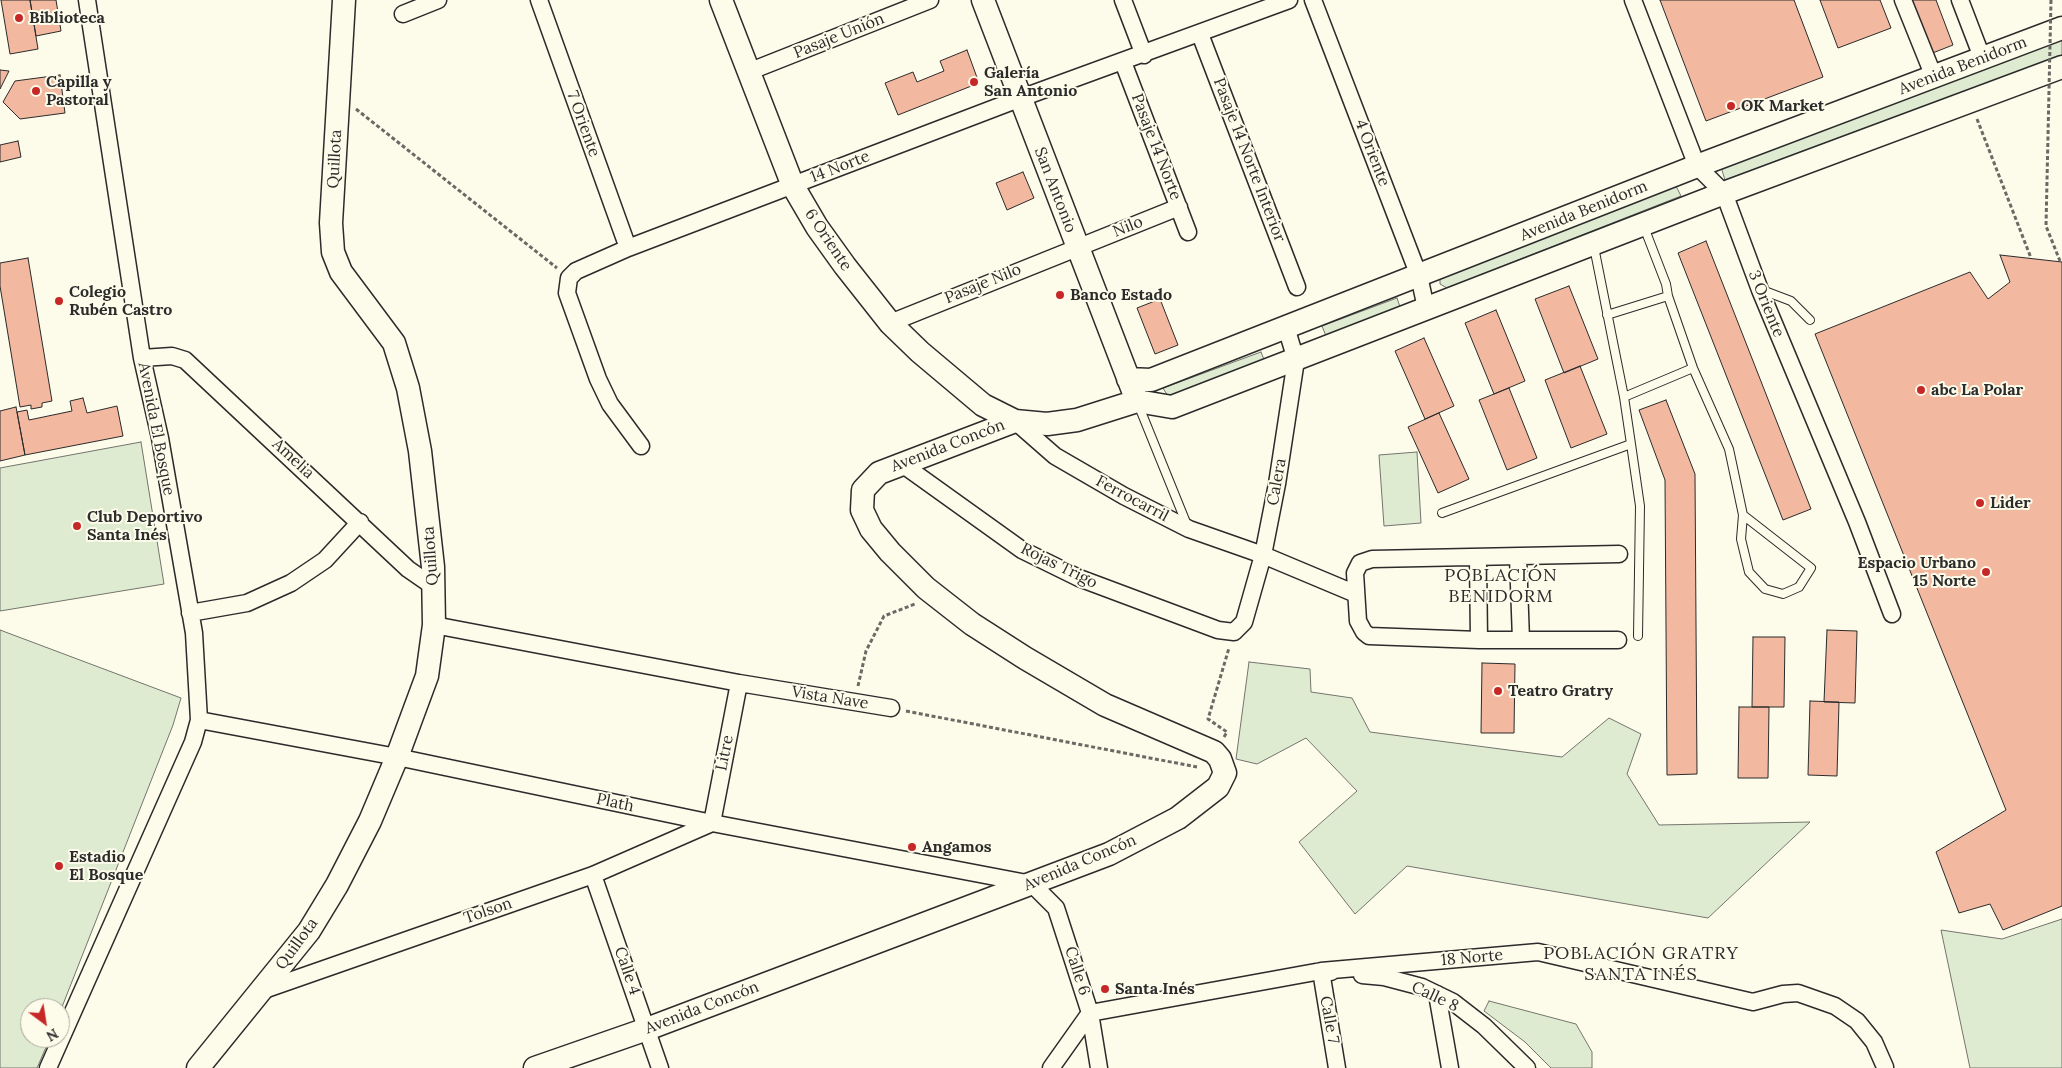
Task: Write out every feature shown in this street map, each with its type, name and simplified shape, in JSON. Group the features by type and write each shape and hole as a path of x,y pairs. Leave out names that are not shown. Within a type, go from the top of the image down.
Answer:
{"main road":[{"name":"Quillota","path":"198,1068 309,931 337,885 370,821 397,757 427,676 434,625 434,586 420,451 402,365 394,343 341,272 333,252 331,224 344,0"},
{"name":"6 Oriente","path":"722,0 793,186 817,227 845,266 890,322 953,381 983,404 1015,421"},
{"name":"San Antonio","path":"983,0 1128,379"},
{"name":"Avenida Benidorm","path":"1128,379 1151,380 1697,166 1982,60 2062,28"},
{"name":"Avenida Benidorm","path":"1015,421 1047,424 1077,420 1137,401 1172,406 1296,360 1724,193 1970,100 2062,68"},
{"path":"1128,379 1137,401"},
{"name":"Avenida Concón","path":"1015,421 879,473 863,490 862,510 871,529 890,552 936,596 972,624 1105,705 1214,752"},
{"path":"1214,752 1220,759 1225,773"},
{"name":"Avenida Concón","path":"535,1068 647,1029 1109,854 1178,818 1218,787 1225,773"}],"street":[{"name":"Avenida El Bosque","path":"48,1068 189,751 199,720 194,633 160,438 142,358 87,0"},
{"path":"403,14 438,0"},
{"name":"7 Oriente","path":"539,0 628,248"},
{"name":"Pasaje Unión","path":"748,72 930,0"},
{"path":"1123,0 1144,55"},
{"name":"14 Norte","path":"569,278 576,271 628,248 1021,98 1144,55 1289,0"},
{"name":"4 Oriente","path":"1313,0 1419,276 1426,308"},
{"name":"3 Oriente","path":"1633,0 1697,166 1724,193 1760,290 1857,522 1892,614"},
{"path":"1903,0 1934,77"},
{"path":"1960,0 1982,60"},
{"name":"Pasaje 14 Norte Interior","path":"1200,34 1297,287"},
{"name":"Pasaje 14 Norte","path":"1123,62 1188,232"},
{"name":"Nilo","path":"1077,247 1178,207"},
{"name":"Pasaje Nilo","path":"890,322 1077,247"},
{"path":"569,278 567,293 598,379 610,404 641,446"},
{"name":"Calera","path":"1234,632 1244,622 1263,555 1277,484 1296,360 1286,327"},
{"name":"Amelia","path":"142,358 172,356 185,360 360,522 408,570 434,586"},
{"name":"Ferrocarril","path":"1015,421 1055,456 1124,496 1189,529 1263,555 1356,594"},
{"name":"Rojas Trigo","path":"902,464 1022,550 1079,578 1218,630 1234,632"},
{"path":"190,613 248,603 291,583 325,560 360,522"},
{"path":"1618,640 1479,640 1369,636 1364,632 1358,621 1355,573 1360,563 1365,560 1478,559 1619,554"},
{"path":"1518,557 1521,640"},
{"path":"1478,559 1479,640"},
{"name":"Vista Nave","path":"434,625 739,683 891,708"},
{"name":"Litre","path":"712,823 739,683"},
{"name":"Plath","path":"199,720 397,757 712,823 1032,884"},
{"name":"Tolson","path":"261,991 593,874 712,823"},
{"name":"Calle 4","path":"593,874 660,1068"},
{"name":"Calle 6","path":"1032,884 1056,908 1090,1013 1099,1068"},
{"name":"18 Norte","path":"1090,1013 1321,971 1538,952 1753,1002 1783,994 1798,993 1835,1006 1857,1021 1874,1042 1885,1067"},
{"name":"Calle 8","path":"1321,971 1384,977 1422,987 1437,994 1453,1002 1484,1026 1526,1068"},
{"name":"Calle 7","path":"1321,971 1337,1068"},
{"path":"1437,994 1450,1068"},
{"path":"1051,1068 1090,1013"}],"lane":[{"path":"1643,226 1666,284 1668,296 1693,368 1729,449 1742,515 1741,540 1748,572 1765,589 1783,594 1799,587 1811,568 1742,515"},
{"path":"1593,245 1624,397 1640,506 1638,636"},
{"path":"1760,290 1791,301 1810,320"},
{"path":"1607,315 1668,296"},
{"path":"1624,397 1693,368"},
{"path":"1137,401 1189,529"},
{"path":"1442,513 1631,444"}],"path":[{"path":"2051,0 2046,226 2060,262"},
{"path":"338,95 569,278"},
{"path":"1970,100 2031,258"},
{"path":"866,704 868,690 858,688 866,651 884,616 936,596"},
{"path":"1214,752 1227,732 1208,719 1234,632"},
{"name":"Vista Nave","path":"891,708 1225,773"}],"green space":[{"path":"2062,39 2062,55 1725,180 1721,167"},
{"path":"1676,186 1681,196 1447,288 1440,284 1440,279"},
{"path":"1397,298 1400,307 1326,336 1322,326"},
{"path":"1261,352 1265,362 1169,398 1163,388"},
{"name":"Club Deportivo Santa Inés","path":"141,442 164,584 0,611 0,468"},
{"path":"1417,452 1421,523 1384,526 1379,455"},
{"name":"Estadio El Bosque","path":"0,630 181,698 173,725 66,998 20,998 20,1048 46,1048 37,1068 0,1068"},
{"path":"1249,662 1310,669 1311,692 1352,698 1370,732 1562,757 1609,718 1641,734 1627,774 1659,825 1810,822 1708,918 1407,866 1355,914 1299,842 1357,791 1306,738 1257,764 1236,759"},
{"path":"2062,919 2062,1068 1970,1068 1941,930 2002,939"},
{"path":"1489,1001 1576,1024 1592,1052 1592,1068 1551,1068 1525,1042 1484,1011"}],"building":[{"name":"Biblioteca","path":"1,0 30,0 38,49 10,54"},
{"path":"30,0 56,0 61,31 36,36"},
{"path":"1660,0 1794,0 1823,77 1706,121"},
{"path":"1820,0 1880,0 1891,28 1838,48"},
{"path":"1908,0 1936,0 1953,45 1930,54"},
{"path":"967,50 979,83 898,115 885,83 913,72 917,82 944,71 940,61"},
{"path":"0,70 9,71 0,89"},
{"name":"Capilla y Pastoral","path":"60,75 65,113 20,119 3,102 15,81"},
{"path":"18,141 21,157 0,162 0,145"},
{"path":"1023,172 1034,198 1007,210 996,183"},
{"path":"1706,241 1811,509 1783,520 1678,253"},
{"name":"Espacio Urbano 15 Norte","path":"2000,255 2062,262 2062,906 2003,930 1990,904 1959,913 1936,852 2006,810 1815,334 1970,272 1988,299 2010,282"},
{"path":"28,258 52,401 42,403 42,407 31,409 31,405 20,407 0,286 0,263"},
{"path":"1569,286 1598,359 1564,373 1535,299"},
{"path":"1160,299 1178,345 1155,354 1137,308"},
{"path":"1496,310 1525,381 1494,394 1465,323"},
{"path":"1424,338 1454,406 1425,419 1395,351"},
{"path":"1580,366 1607,434 1571,448 1545,380"},
{"path":"1509,388 1537,458 1507,470 1479,400"},
{"path":"83,398 87,413 117,406 123,436 25,455 17,412 27,410 29,420 72,411 70,401"},
{"path":"1666,400 1695,474 1697,774 1667,775 1665,480 1639,410"},
{"path":"16,407 25,455 0,461 0,411"},
{"path":"1439,413 1469,479 1438,493 1408,427"},
{"path":"1827,630 1857,631 1855,703 1824,702"},
{"path":"1753,637 1785,637 1784,707 1752,707"},
{"name":"Teatro Gratry","path":"1482,663 1515,664 1514,733 1481,733"},
{"path":"1810,701 1839,702 1837,776 1808,775"},
{"path":"1739,707 1769,707 1768,778 1738,778"}],"place":[{"name":"Biblioteca","path":"19,18"},
{"name":"Galería San Antonio","path":"974,82"},
{"name":"Capilla y Pastoral","path":"36,91"},
{"name":"OK Market","path":"1731,106"},
{"name":"Banco Estado","path":"1060,295"},
{"name":"Colegio Rubén Castro","path":"59,301"},
{"name":"abc La Polar","path":"1921,390"},
{"name":"Lider","path":"1980,503"},
{"name":"Club Deportivo Santa Inés","path":"77,526"},
{"name":"Espacio Urbano 15 Norte","path":"1986,572"},
{"name":"Teatro Gratry","path":"1498,691"},
{"name":"Angamos","path":"912,847"},
{"name":"Estadio El Bosque","path":"59,866"},
{"name":"Santa Inés","path":"1105,989"}],"district":[{"name":"POBLACIÓN BENIDORM","path":"1501,586"},
{"name":"POBLACIÓN GRATRY SANTA INÉS","path":"1641,964"}]}
